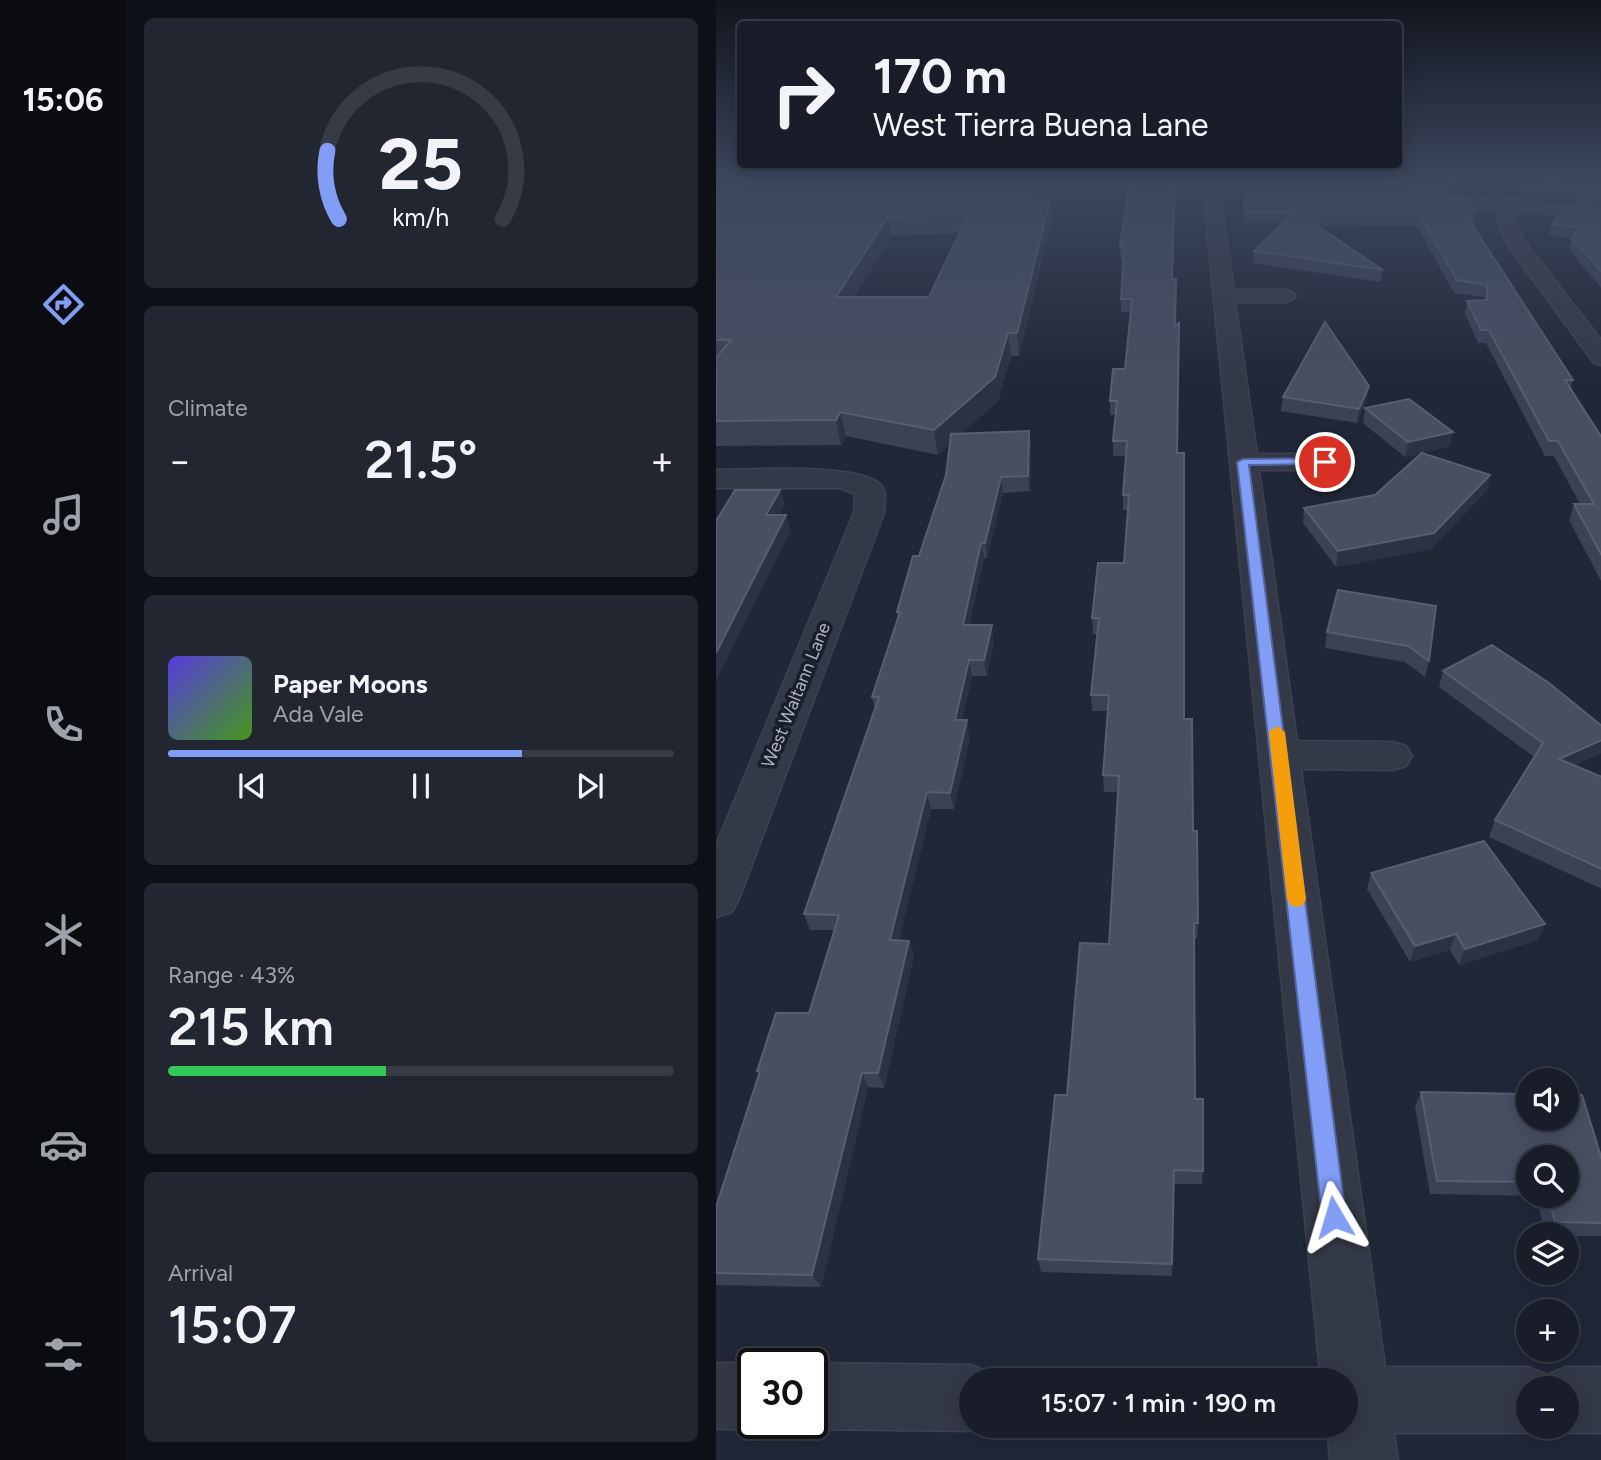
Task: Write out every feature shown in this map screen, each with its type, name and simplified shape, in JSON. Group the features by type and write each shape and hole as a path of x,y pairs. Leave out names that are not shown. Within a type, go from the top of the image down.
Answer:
{"street":[{"path":"1222,248 1243,462 1280,755 1350,1368"},
{"path":"1520,248 1601,358"},
{"path":"1225,296 1285,296"},
{"path":"1243,462 1325,462"},
{"name":"West Waltann Lane","path":"716,479 844,479 870,490 869,513 716,899"},
{"path":"1280,755 1392,756"},
{"path":"716,1396 737,1396"},
{"path":"828,1396 959,1398"},
{"path":"1579,1400 1601,1400"},
{"path":"1358,1420 1516,1401"}],"building":[{"path":"716,248 868,248 836,297 929,297 952,248 1038,248 1017,333 1008,333 995,377 934,430 840,412 836,420 716,421 716,358 731,340 716,340"},
{"path":"1124,248 1173,248 1172,279 1176,279 1175,326 1179,323 1177,453 1184,453 1184,719 1192,719 1193,831 1197,831 1198,923 1194,923 1195,1099 1203,1099 1203,1171 1174,1170 1172,1264 1038,1259 1055,1095 1067,1095 1080,943 1109,944 1119,776 1103,775 1109,695 1091,695 1099,618 1092,618 1098,563 1124,563 1129,495 1123,495 1127,441 1113,441 1117,401 1110,401 1113,369 1125,369 1132,299 1121,299"},
{"path":"1257,248 1350,248 1383,270 1254,251"},
{"path":"1439,248 1487,248 1573,380 1565,380 1602,438 1602,556 1574,504 1594,504 1558,441 1549,441 1489,330 1481,330 1467,301 1487,300 1487,285 1457,280"},
{"path":"1581,248 1602,248 1602,272"},
{"path":"1325,322 1369,386 1359,409 1283,397"},
{"path":"1409,399 1453,432 1408,442 1365,408"},
{"path":"1029,431 1028,476 1001,477 985,543 981,543 963,625 992,625 984,660 969,660 955,720 967,720 950,793 927,792 890,940 909,941 878,1073 862,1073 812,1275 716,1273 716,1207 776,1013 809,1013 839,915 804,914 879,697 872,697 900,612 897,612 913,556 919,556 946,475 951,434"},
{"path":"1422,453 1490,475 1434,533 1338,551 1304,508 1375,495"},
{"path":"735,490 780,490 766,515 786,515 716,653 716,521"},
{"path":"1338,590 1436,606 1429,661 1408,646 1327,632"},
{"path":"1492,645 1549,683 1602,726 1602,740 1559,759 1602,777 1602,869 1495,820 1543,743 1443,671"},
{"path":"1484,841 1545,924 1465,949 1456,934 1415,946 1371,873"},
{"path":"1421,1092 1516,1094 1516,1131 1579,1131 1579,1095 1582,1095 1602,1160 1602,1223 1555,1222 1551,1208 1579,1208 1579,1145 1516,1145 1516,1182 1437,1181"}],"slow traffic":[{"path":"1277,732 1297,899"}],"route":[{"path":"1325,462 1243,462 1334,1217"}]}
